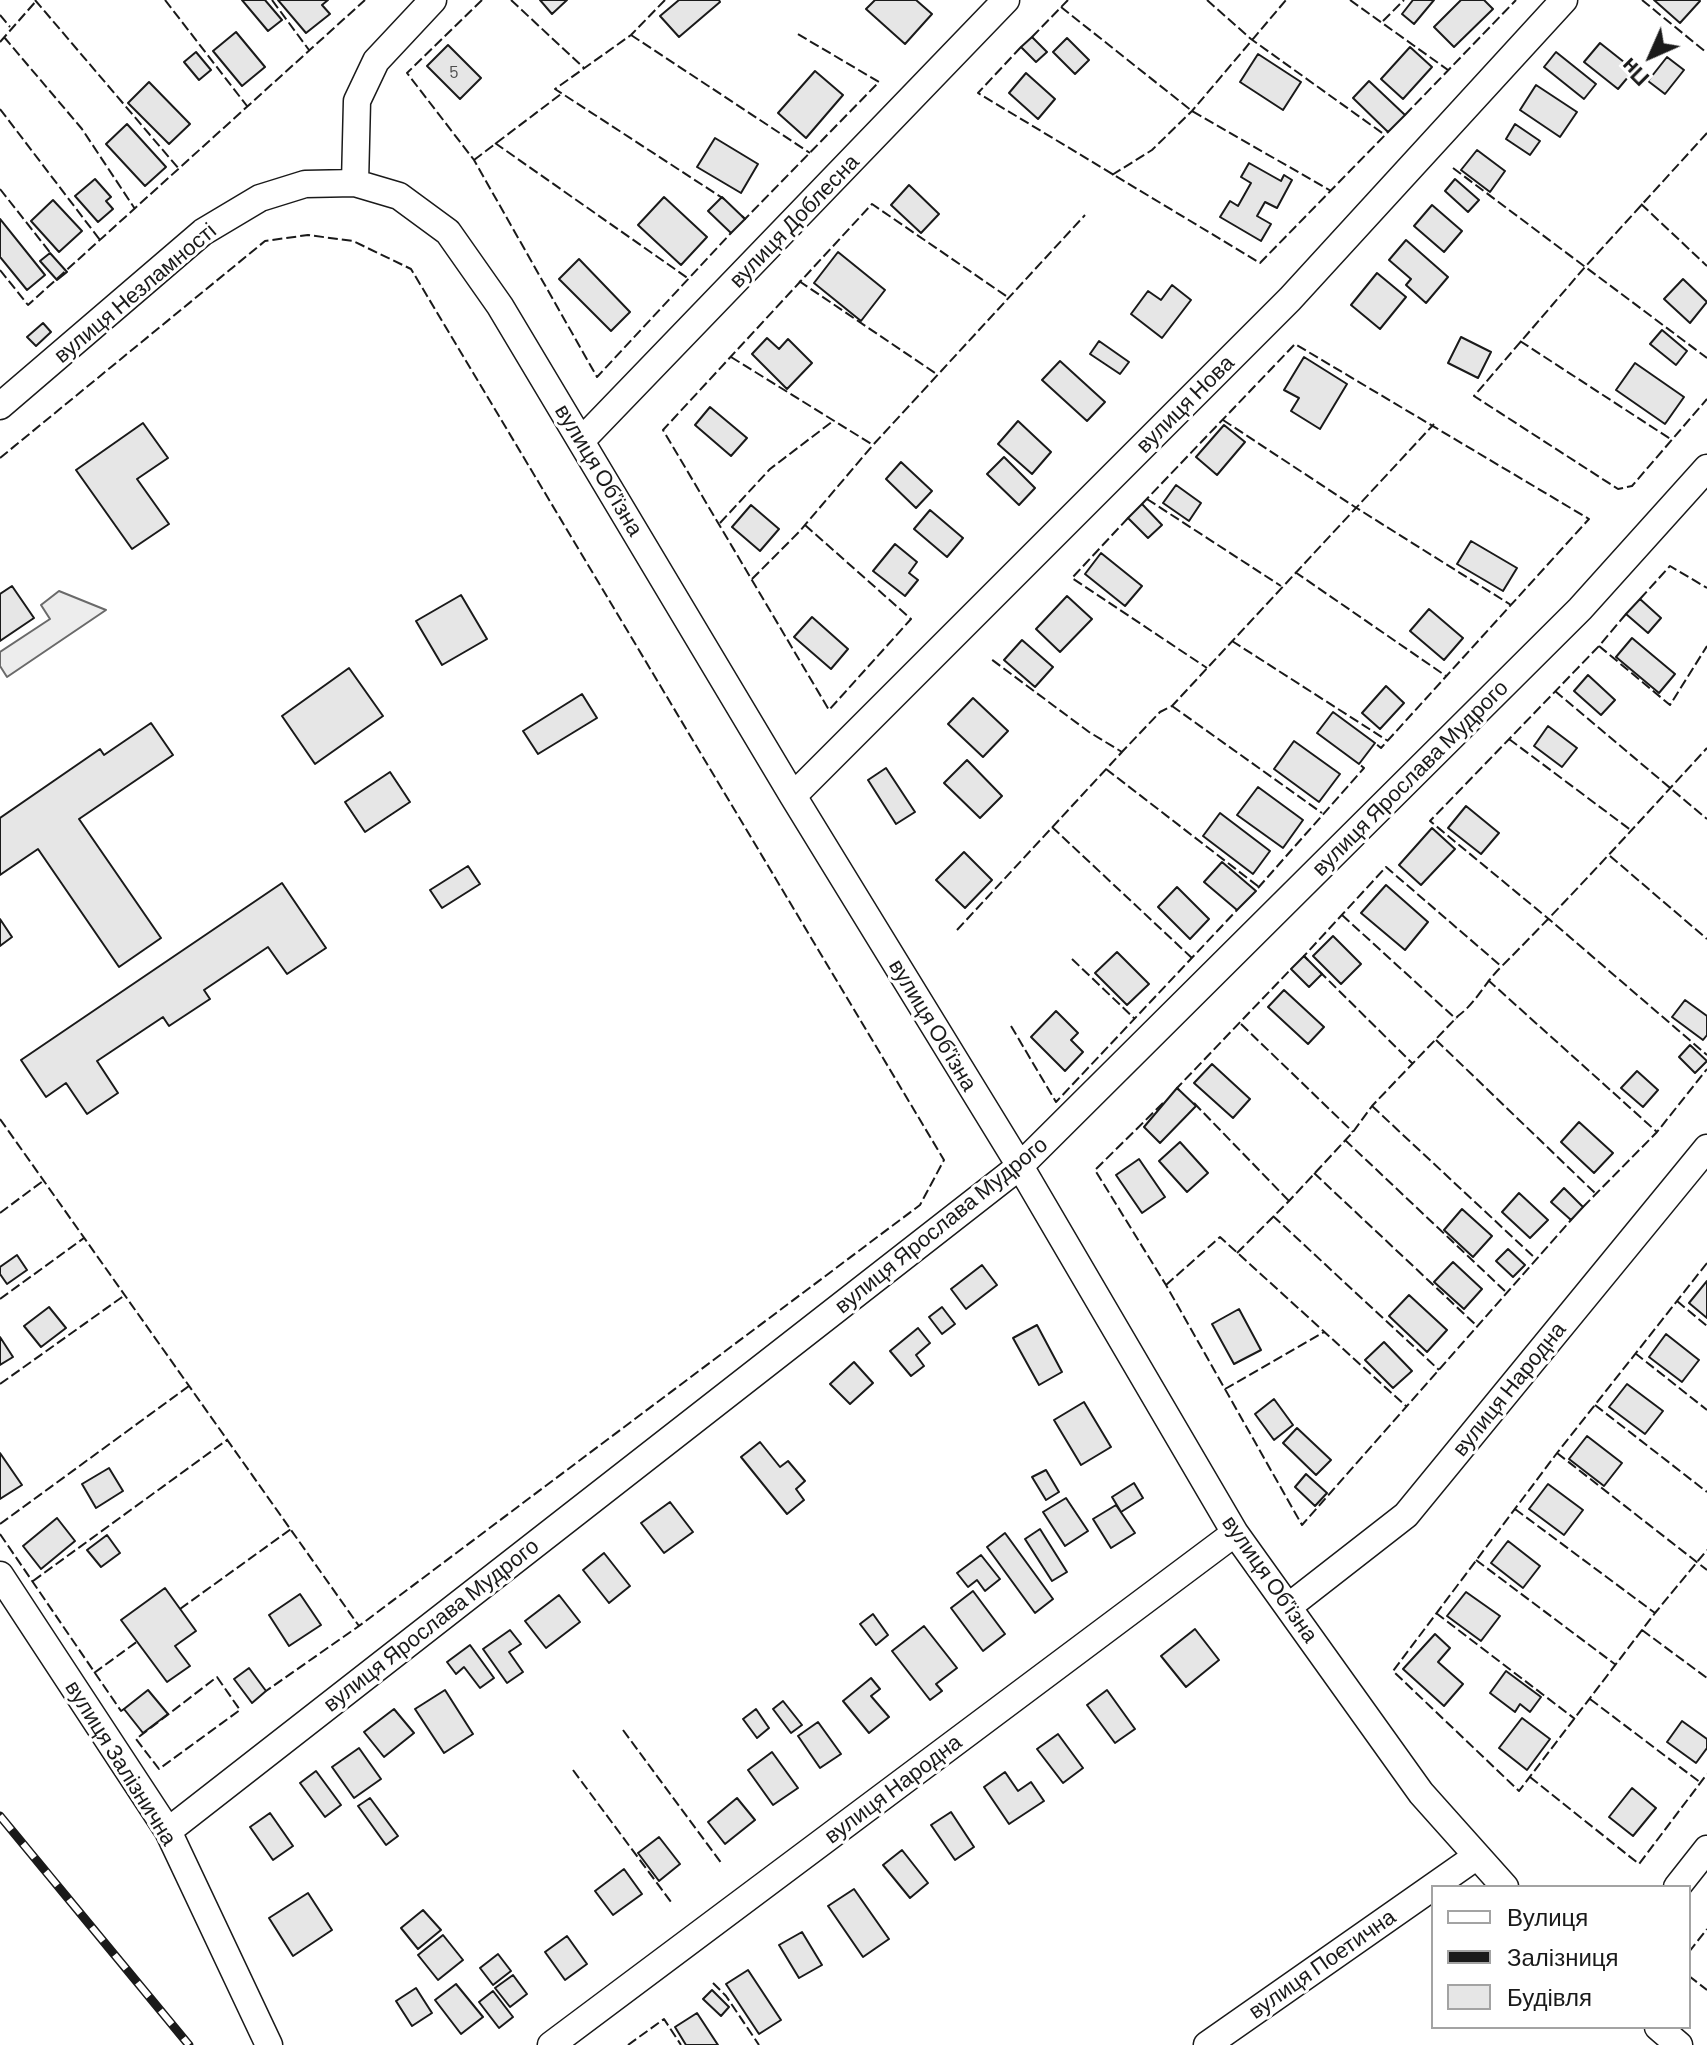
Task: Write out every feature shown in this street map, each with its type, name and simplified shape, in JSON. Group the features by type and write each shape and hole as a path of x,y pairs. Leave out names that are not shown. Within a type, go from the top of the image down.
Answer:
{"street":[{"path":"355,183 357,101 376,61 433,0"},
{"name":"вулиця Доблесна","path":"581,441 1006,0"},
{"name":"вулиця Нова","path":"793,796 1290,299 1556,3"},
{"name":"вулиця Незламності","path":"0,406 203,232 260,198 305,184 355,183"},
{"name":"вулиця Об'їзна","path":"355,183 399,196 448,232 500,306 793,796 1020,1166 1235,1533 1421,1793 1503,1885"},
{"name":"вулиця Ярослава Мудрого","path":"168,1831 1020,1166 1580,609 1707,468"},
{"name":"вулиця Народна","path":"1288,1607 1406,1515 1707,1148"},
{"name":"вулиця Народна","path":"551,2045 1235,1533"},
{"name":"вулиця Залізнична","path":"0,1575 168,1831 269,2045"},
{"path":"1679,1885 1707,1849"},
{"name":"вулиця Поетична","path":"1436,1885 1477,1856"},
{"name":"вулиця Поетична","path":"1207,2045 1431,1888"},
{"path":"1660,2029 1679,2045"}],"shaded area":[{"path":"59,591 106,610 7,677 0,666 0,652 50,619 41,605"}],"building":[{"path":"242,0 265,0 282,20 268,31"},
{"path":"278,0 328,0 322,5 330,14 306,33"},
{"path":"540,0 567,0 552,14"},
{"path":"679,0 720,2 679,37 660,16"},
{"path":"875,0 916,0 932,14 905,44 866,9"},
{"path":"1413,0 1434,0 1414,24 1402,14"},
{"path":"1461,0 1484,0 1493,9 1454,47 1434,27"},
{"path":"1654,0 1699,0 1700,1 1680,23"},
{"path":"236,32 265,67 242,86 213,51"},
{"path":"1032,37 1047,52 1036,62 1021,47"},
{"path":"1067,38 1089,60 1075,74 1053,52"},
{"path":"1600,43 1634,70 1618,89 1584,62"},
{"path":"448,45 481,78 460,99 427,66"},
{"path":"1410,47 1432,67 1403,99 1381,79"},
{"path":"196,52 211,70 199,80 184,62"},
{"path":"1556,52 1596,84 1584,99 1544,67"},
{"path":"1258,54 1301,82 1283,110 1240,82"},
{"path":"1667,57 1684,70 1665,94 1648,81"},
{"path":"815,71 843,95 806,138 778,113"},
{"path":"1026,73 1055,99 1038,119 1009,93"},
{"path":"1369,81 1405,115 1388,132 1353,98"},
{"path":"149,82 190,124 169,144 128,103"},
{"path":"1536,85 1577,112 1560,137 1520,110"},
{"path":"127,124 166,167 145,186 106,144"},
{"path":"1515,124 1540,141 1530,155 1506,139"},
{"path":"715,138 758,164 741,193 697,167"},
{"path":"1477,150 1505,171 1490,192 1461,170"},
{"path":"1249,163 1281,181 1284,175 1292,180 1277,208 1265,202 1257,216 1271,224 1261,241 1220,217 1230,201 1238,206 1251,183 1241,177"},
{"path":"95,179 111,197 106,201 113,209 98,222 75,196"},
{"path":"1455,179 1479,200 1468,212 1445,191"},
{"path":"909,185 939,214 921,233 891,205"},
{"path":"664,197 707,237 681,265 638,225"},
{"path":"722,197 745,219 731,233 708,211"},
{"path":"53,200 82,231 59,252 31,221"},
{"path":"1432,205 1462,231 1444,252 1414,226"},
{"path":"0,219 45,275 27,290 0,257"},
{"path":"1406,240 1448,277 1426,303 1406,285 1411,279 1389,260"},
{"path":"838,252 885,290 861,321 814,283"},
{"path":"50,253 67,272 57,280 40,261"},
{"path":"579,259 630,312 611,331 559,279"},
{"path":"1377,273 1406,297 1380,329 1351,305"},
{"path":"1683,279 1707,302 1690,323 1664,299"},
{"path":"1172,285 1191,300 1162,338 1131,314 1148,291 1161,300"},
{"path":"43,323 51,332 36,346 27,337"},
{"path":"1662,330 1687,351 1676,365 1650,344"},
{"path":"1461,337 1491,352 1478,378 1448,363"},
{"path":"767,338 779,349 788,339 812,363 787,389 752,354"},
{"path":"1099,341 1129,362 1120,374 1090,354"},
{"path":"1304,357 1347,384 1320,429 1291,411 1299,398 1284,390"},
{"path":"1060,361 1105,402 1087,421 1042,380"},
{"path":"1635,363 1684,397 1665,424 1616,390"},
{"path":"710,407 747,438 731,456 695,425"},
{"path":"1018,421 1051,452 1032,474 998,444"},
{"path":"143,423 168,458 137,479 169,524 132,549 76,470"},
{"path":"1224,425 1245,442 1217,475 1196,457"},
{"path":"1004,457 1035,488 1019,505 987,474"},
{"path":"901,462 932,491 916,508 886,479"},
{"path":"1176,485 1201,503 1189,521 1163,503"},
{"path":"1142,504 1162,525 1148,538 1128,518"},
{"path":"751,505 779,529 760,551 732,527"},
{"path":"930,510 963,538 947,557 914,529"},
{"path":"1471,541 1517,568 1503,591 1457,564"},
{"path":"895,544 917,562 909,573 918,580 905,596 873,571"},
{"path":"1101,553 1142,586 1125,606 1085,574"},
{"path":"12,586 34,618 0,641 0,594"},
{"path":"461,595 487,639 442,665 416,621"},
{"path":"1067,596 1092,619 1060,652 1036,629"},
{"path":"1640,599 1661,618 1648,633 1626,614"},
{"path":"1429,609 1463,638 1444,660 1410,631"},
{"path":"812,617 848,649 831,669 794,637"},
{"path":"1632,638 1675,674 1659,693 1616,657"},
{"path":"1022,640 1053,667 1035,687 1004,660"},
{"path":"349,668 383,716 315,764 282,716"},
{"path":"1588,675 1615,700 1601,715 1574,691"},
{"path":"1386,686 1404,703 1380,729 1362,713"},
{"path":"582,694 597,718 538,754 523,731"},
{"path":"973,698 1008,731 983,757 948,724"},
{"path":"1333,712 1375,743 1359,764 1317,733"},
{"path":"151,723 173,755 79,819 161,938 119,967 38,849 0,875 0,818 100,749 104,755"},
{"path":"1548,726 1577,748 1562,767 1534,746"},
{"path":"1294,741 1340,774 1319,802 1274,769"},
{"path":"967,760 1002,796 980,818 944,783"},
{"path":"886,768 915,812 896,824 868,780"},
{"path":"390,772 410,802 365,832 345,802"},
{"path":"1258,787 1303,820 1283,848 1237,815"},
{"path":"1466,806 1499,833 1481,854 1448,828"},
{"path":"1220,813 1270,851 1253,874 1203,836"},
{"path":"1432,828 1455,849 1421,885 1399,865"},
{"path":"964,852 992,880 965,908 936,880"},
{"path":"1222,862 1256,891 1237,910 1204,882"},
{"path":"468,866 480,884 442,908 430,890"},
{"path":"282,883 326,948 287,974 268,947 204,990 210,999 169,1026 163,1017 97,1061 118,1093 87,1114 66,1083 46,1097 21,1060"},
{"path":"1386,885 1428,922 1405,950 1361,913"},
{"path":"1177,887 1209,919 1190,939 1158,907"},
{"path":"0,919 12,937 0,946"},
{"path":"1333,936 1361,964 1341,984 1313,956"},
{"path":"1117,952 1149,984 1127,1005 1095,973"},
{"path":"1304,956 1322,974 1309,987 1291,969"},
{"path":"1284,990 1324,1027 1308,1044 1268,1007"},
{"path":"1685,1000 1707,1016 1707,1035 1703,1040 1672,1017"},
{"path":"1056,1011 1078,1033 1071,1040 1083,1052 1065,1071 1031,1037"},
{"path":"1690,1045 1707,1061 1695,1073 1679,1057"},
{"path":"1212,1064 1250,1099 1233,1118 1194,1083"},
{"path":"1637,1071 1658,1090 1643,1107 1621,1088"},
{"path":"1177,1088 1196,1106 1160,1143 1144,1127"},
{"path":"1579,1122 1613,1153 1594,1173 1561,1142"},
{"path":"1180,1142 1208,1173 1187,1192 1159,1161"},
{"path":"1139,1159 1165,1197 1142,1213 1116,1175"},
{"path":"1564,1188 1583,1207 1571,1220 1551,1202"},
{"path":"1519,1193 1548,1220 1530,1238 1502,1212"},
{"path":"1462,1209 1492,1236 1473,1257 1444,1230"},
{"path":"1508,1249 1525,1265 1513,1277 1496,1261"},
{"path":"17,1255 27,1270 7,1284 0,1274 0,1267"},
{"path":"1453,1262 1482,1289 1464,1309 1434,1282"},
{"path":"982,1265 997,1285 966,1309 951,1289"},
{"path":"1707,1281 1707,1318 1689,1303"},
{"path":"1409,1295 1447,1330 1427,1352 1389,1316"},
{"path":"49,1307 66,1328 41,1347 24,1326"},
{"path":"942,1307 955,1324 942,1334 929,1317"},
{"path":"1239,1309 1261,1350 1234,1364 1212,1324"},
{"path":"1037,1325 1062,1372 1039,1385 1013,1338"},
{"path":"918,1328 930,1343 916,1355 924,1366 911,1376 890,1351"},
{"path":"1666,1334 1699,1360 1682,1382 1649,1357"},
{"path":"0,1337 13,1357 0,1365"},
{"path":"1384,1342 1412,1371 1393,1388 1365,1360"},
{"path":"854,1362 873,1383 850,1404 830,1384"},
{"path":"1627,1384 1663,1411 1645,1434 1609,1407"},
{"path":"1274,1399 1293,1425 1274,1440 1255,1414"},
{"path":"1084,1402 1111,1447 1081,1465 1054,1420"},
{"path":"1297,1428 1331,1460 1316,1475 1283,1443"},
{"path":"1587,1436 1622,1463 1604,1486 1569,1459"},
{"path":"760,1442 780,1467 788,1461 805,1481 796,1489 804,1500 787,1514 741,1457"},
{"path":"0,1453 22,1485 0,1499"},
{"path":"109,1468 123,1491 96,1508 82,1484"},
{"path":"1046,1470 1059,1492 1046,1500 1032,1477"},
{"path":"1306,1474 1327,1493 1315,1506 1295,1487"},
{"path":"1134,1483 1143,1498 1121,1512 1112,1497"},
{"path":"1548,1484 1583,1510 1564,1535 1529,1509"},
{"path":"1066,1498 1088,1531 1065,1546 1043,1512"},
{"path":"670,1502 693,1532 664,1553 641,1523"},
{"path":"1116,1505 1135,1533 1111,1548 1093,1519"},
{"path":"57,1518 75,1541 41,1569 23,1546"},
{"path":"1040,1529 1067,1572 1052,1581 1025,1539"},
{"path":"1005,1533 1053,1599 1035,1613 987,1547"},
{"path":"107,1535 120,1553 101,1567 87,1550"},
{"path":"1508,1541 1540,1566 1523,1588 1491,1563"},
{"path":"604,1553 630,1586 609,1603 583,1570"},
{"path":"981,1555 1000,1579 985,1591 977,1580 968,1587 957,1573"},
{"path":"165,1588 196,1631 175,1646 190,1666 167,1682 121,1620"},
{"path":"973,1591 1005,1634 983,1651 951,1608"},
{"path":"1466,1592 1500,1616 1481,1641 1447,1616"},
{"path":"300,1594 321,1625 289,1646 269,1615"},
{"path":"559,1595 580,1622 546,1648 525,1621"},
{"path":"873,1614 888,1635 876,1645 860,1624"},
{"path":"924,1626 957,1668 936,1684 942,1691 930,1700 892,1651"},
{"path":"1195,1629 1219,1660 1186,1687 1161,1656"},
{"path":"510,1630 521,1644 509,1652 523,1672 507,1683 483,1649"},
{"path":"1435,1634 1450,1648 1438,1662 1463,1684 1444,1706 1403,1669"},
{"path":"470,1645 494,1678 480,1688 464,1667 456,1674 447,1662"},
{"path":"249,1668 266,1691 252,1703 234,1679"},
{"path":"1506,1671 1541,1697 1530,1712 1520,1704 1515,1712 1490,1693"},
{"path":"871,1678 880,1689 871,1696 889,1717 869,1733 843,1701"},
{"path":"148,1690 168,1714 143,1733 124,1709"},
{"path":"445,1690 473,1734 444,1753 415,1709"},
{"path":"1107,1690 1135,1729 1115,1743 1087,1705"},
{"path":"783,1701 802,1725 791,1733 773,1709"},
{"path":"394,1709 414,1733 384,1757 364,1732"},
{"path":"756,1709 769,1728 757,1738 743,1719"},
{"path":"1522,1718 1550,1739 1527,1770 1499,1748"},
{"path":"1682,1721 1707,1739 1707,1748 1696,1763 1667,1742"},
{"path":"818,1722 841,1754 820,1768 798,1736"},
{"path":"1058,1734 1083,1768 1063,1783 1037,1749"},
{"path":"359,1748 381,1779 354,1798 332,1767"},
{"path":"772,1752 798,1788 773,1805 748,1770"},
{"path":"316,1771 341,1805 325,1817 300,1783"},
{"path":"1005,1772 1018,1791 1031,1782 1044,1801 1009,1824 984,1787"},
{"path":"1632,1788 1656,1808 1633,1836 1609,1817"},
{"path":"370,1798 398,1836 386,1845 358,1806"},
{"path":"737,1798 755,1820 725,1844 708,1822"},
{"path":"951,1812 974,1847 955,1860 931,1825"},
{"path":"270,1813 293,1846 273,1860 250,1827"},
{"path":"659,1837 680,1864 659,1881 638,1853"},
{"path":"902,1850 928,1883 910,1898 883,1865"},
{"path":"624,1869 642,1894 613,1915 595,1891"},
{"path":"854,1889 889,1939 863,1957 828,1906"},
{"path":"308,1893 332,1930 293,1956 269,1918"},
{"path":"423,1910 441,1930 418,1949 401,1928"},
{"path":"802,1932 822,1965 799,1978 779,1945"},
{"path":"443,1935 463,1960 438,1980 418,1955"},
{"path":"567,1936 587,1964 565,1980 545,1952"},
{"path":"498,1954 511,1971 493,1985 480,1968"},
{"path":"748,1970 781,2020 759,2034 726,1984"},
{"path":"513,1975 527,1994 510,2007 495,1988"},
{"path":"456,1984 483,2017 461,2034 435,2000"},
{"path":"416,1988 432,2013 412,2026 396,2001"},
{"path":"712,1990 729,2007 721,2016 703,1999"},
{"path":"493,1991 513,2017 499,2028 479,2002"},
{"path":"697,2013 718,2045 686,2045 675,2027"}],"railway":[{"path":"0,1816 189,2045"}],"fence":[{"path":"35,0 179,169"},
{"path":"0,42 37,0"},
{"path":"165,0 247,106"},
{"path":"272,0 309,50"},
{"path":"0,270 28,305 365,0"},
{"path":"482,0 407,73 474,160 597,377 731,233"},
{"path":"511,0 584,68"},
{"path":"665,0 631,35 555,89 724,199"},
{"path":"1032,37 1068,0"},
{"path":"1207,0 1251,39 1385,135"},
{"path":"1112,175 1152,150 1192,111 1286,0"},
{"path":"1350,0 1448,70"},
{"path":"1383,21 1404,0"},
{"path":"1405,115 1516,0"},
{"path":"1642,0 1707,53"},
{"path":"1061,7 1192,111 1331,191"},
{"path":"0,15 10,27"},
{"path":"742,216 745,219 879,82 796,33"},
{"path":"631,35 810,153"},
{"path":"4,37 82,129 135,209"},
{"path":"1021,47 978,93 1260,263 1388,132"},
{"path":"474,160 561,94"},
{"path":"0,109 100,240"},
{"path":"1707,133 1585,267 1474,396 1618,489 1632,486 1707,399"},
{"path":"495,143 689,279"},
{"path":"1453,168 1707,358"},
{"path":"0,189 52,255"},
{"path":"805,525 911,619 829,710 663,430 872,204 1009,298"},
{"path":"1641,204 1707,266"},
{"path":"752,579 799,532 873,445 1085,215"},
{"path":"0,458 265,241 308,235 353,241 411,269 944,1160 920,1205 359,1626 266,1691"},
{"path":"799,281 938,375"},
{"path":"1520,341 1672,440"},
{"path":"1142,504 1295,344 1589,519 1381,748 1375,743"},
{"path":"731,357 873,445"},
{"path":"1223,420 1511,605"},
{"path":"720,523 770,469 833,421"},
{"path":"1120,754 1160,712 1172,706 1434,424"},
{"path":"1147,499 1281,586"},
{"path":"1128,518 1072,578 1207,668"},
{"path":"1640,599 1670,566 1707,588"},
{"path":"1295,572 1446,676"},
{"path":"1626,614 1430,821 1707,1055"},
{"path":"1232,641 1388,741"},
{"path":"1599,646 1670,705 1707,646"},
{"path":"957,930 1122,752 1089,732 991,659"},
{"path":"1555,691 1707,819"},
{"path":"1172,706 1322,813"},
{"path":"1509,739 1632,831"},
{"path":"1237,1253 1289,1201 1353,1132 1372,1106 1470,1005 1496,972 1707,748"},
{"path":"1258,888 1364,768 1359,764"},
{"path":"1106,769 1259,887"},
{"path":"1052,827 1193,959"},
{"path":"1610,856 1707,939"},
{"path":"1308,960 1304,956 1386,867 1501,966"},
{"path":"1011,1026 1056,1102 1237,910"},
{"path":"1342,915 1456,1019"},
{"path":"1072,959 1135,1019"},
{"path":"1179,1090 1177,1088 1291,969"},
{"path":"1319,971 1413,1064"},
{"path":"1488,980 1657,1132"},
{"path":"1241,1024 1353,1132"},
{"path":"1436,1040 1596,1194"},
{"path":"1583,1207 1657,1132 1707,1069"},
{"path":"1163,1103 1095,1170 1166,1285 1302,1525 1571,1220"},
{"path":"1194,1103 1289,1201"},
{"path":"1372,1106 1536,1259"},
{"path":"0,1119 359,1626"},
{"path":"1345,1140 1507,1293"},
{"path":"1314,1173 1478,1327"},
{"path":"0,1213 43,1181"},
{"path":"1273,1216 1439,1370"},
{"path":"1166,1285 1220,1237 1407,1407"},
{"path":"0,1299 84,1238"},
{"path":"1707,1263 1557,1453 1393,1671 1519,1791 1707,1550"},
{"path":"0,1384 125,1295"},
{"path":"1677,1301 1707,1326"},
{"path":"1225,1389 1324,1332"},
{"path":"1635,1353 1707,1410"},
{"path":"0,1524 189,1386"},
{"path":"1595,1405 1707,1492"},
{"path":"33,1581 227,1440"},
{"path":"1557,1453 1707,1570"},
{"path":"1515,1509 1655,1613"},
{"path":"180,1609 291,1529"},
{"path":"0,1534 121,1711 124,1709"},
{"path":"1476,1560 1616,1665"},
{"path":"1436,1613 1575,1719"},
{"path":"1642,1630 1707,1678"},
{"path":"94,1673 138,1641"},
{"path":"217,1677 240,1710 159,1769 136,1739 217,1677"},
{"path":"1590,1699 1701,1783"},
{"path":"623,1730 722,1864"},
{"path":"573,1770 671,1902"},
{"path":"1530,1777 1639,1864 1707,1774"},
{"path":"1691,1949 1707,1929"},
{"path":"1691,1978 1707,1990"},
{"path":"713,1983 726,1996 759,2045"},
{"path":"628,2045 664,2019 681,2045"}]}
